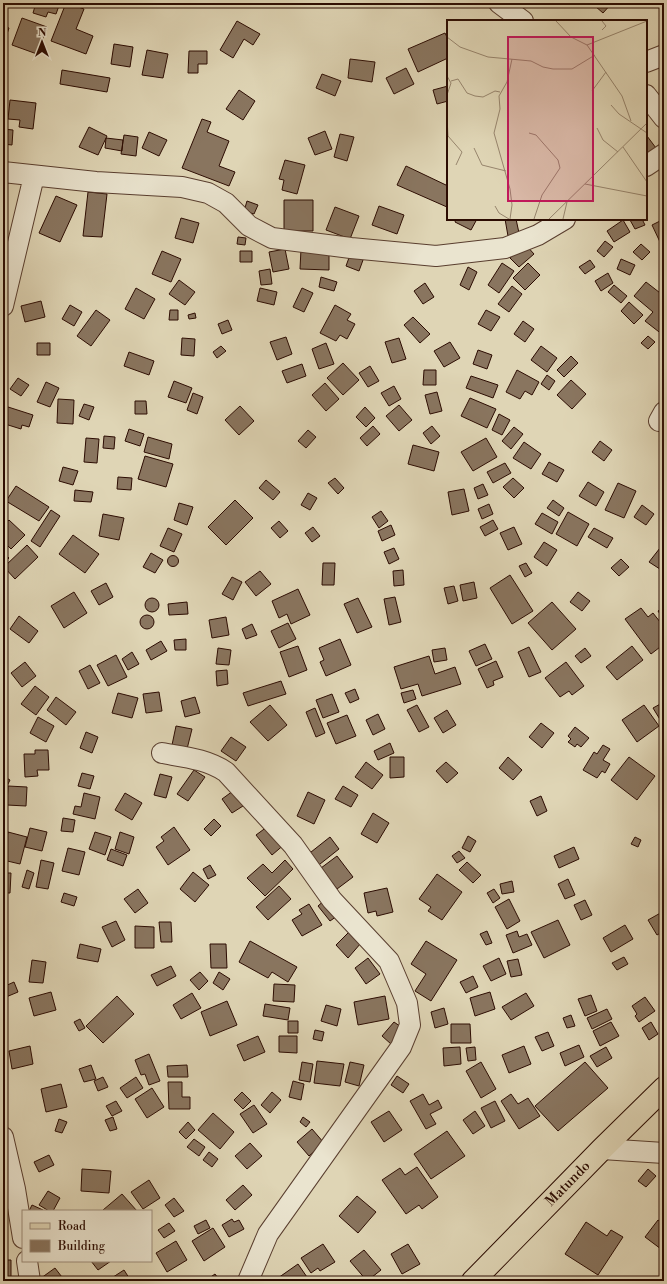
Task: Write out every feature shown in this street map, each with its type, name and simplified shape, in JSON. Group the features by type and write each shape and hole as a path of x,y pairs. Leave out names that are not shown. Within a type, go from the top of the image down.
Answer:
{"main road":[{"name":"Matundo","path":"473,1281 664,1088"}],"street":[{"path":"498,3 522,20"},
{"path":"647,62 664,55"},
{"path":"647,96 664,118"},
{"path":"647,165 664,154"},
{"path":"3,172 34,176 182,187 208,193 226,203 249,226 272,238 351,248 436,256 505,248 532,237 563,220"},
{"path":"3,306 34,176"},
{"path":"162,753 200,760 217,766 226,772 293,845 332,900 389,961 408,1003 410,1025 401,1047 268,1234 248,1281"},
{"path":"3,1137 15,1189 22,1232"},
{"path":"602,1149 664,1153"},
{"path":"27,1262 30,1281"}],"building":[{"path":"36,3 60,3 56,14 48,12 46,17 33,13"},
{"path":"66,3 84,9 76,29 93,36 86,54 51,41"},
{"path":"597,3 612,3 603,13 595,6"},
{"path":"22,18 47,27 37,54 12,45"},
{"path":"237,21 260,34 253,45 244,39 233,58 220,50"},
{"path":"3,26 9,28 3,46"},
{"path":"445,33 447,37 447,58 418,72 408,49"},
{"path":"114,44 133,47 130,67 111,64"},
{"path":"147,50 168,54 163,78 142,75"},
{"path":"189,51 207,51 207,64 198,64 198,73 188,73"},
{"path":"350,59 375,62 372,82 348,78"},
{"path":"406,68 414,84 394,94 386,78"},
{"path":"62,70 110,78 107,92 60,84"},
{"path":"322,74 341,81 335,96 316,88"},
{"path":"447,86 447,101 437,104 433,90"},
{"path":"239,90 255,101 243,120 226,109"},
{"path":"10,100 36,103 33,129 19,127 20,120 8,119"},
{"path":"202,119 211,122 207,132 229,141 219,166 235,172 229,186 182,168"},
{"path":"89,127 107,136 98,155 79,147"},
{"path":"3,129 13,130 12,145 3,144"},
{"path":"325,131 332,149 315,155 308,138"},
{"path":"149,132 167,140 159,156 142,148"},
{"path":"340,134 354,137 347,161 334,157"},
{"path":"124,135 138,137 136,156 121,154"},
{"path":"647,136 656,148 647,155"},
{"path":"106,138 123,140 122,151 105,148"},
{"path":"285,160 305,165 297,194 282,190 284,180 279,179"},
{"path":"406,166 447,186 447,207 397,185"},
{"path":"88,192 107,194 102,237 83,236"},
{"path":"56,196 77,205 60,242 39,233"},
{"path":"284,200 313,200 313,231 284,231"},
{"path":"247,201 258,205 254,214 244,211"},
{"path":"379,206 404,215 397,234 372,225"},
{"path":"335,207 359,216 350,239 326,230"},
{"path":"181,218 199,223 193,243 175,238"},
{"path":"664,219 664,240 660,242 652,225"},
{"path":"456,220 476,220 471,230 455,222"},
{"path":"505,220 516,220 519,233 508,236"},
{"path":"623,220 630,232 614,242 607,231"},
{"path":"630,220 642,220 645,225 635,229"},
{"path":"238,237 246,238 245,245 237,244"},
{"path":"605,241 613,247 604,257 597,251"},
{"path":"525,244 534,254 519,267 510,258"},
{"path":"641,244 650,252 642,260 633,252"},
{"path":"285,249 289,269 273,272 269,252"},
{"path":"301,249 329,250 329,270 300,269"},
{"path":"162,251 181,259 171,282 152,274"},
{"path":"240,251 252,251 252,262 240,262"},
{"path":"350,255 363,260 359,271 346,266"},
{"path":"621,259 635,265 630,275 617,269"},
{"path":"590,260 595,267 585,274 579,267"},
{"path":"502,263 514,271 499,293 488,285"},
{"path":"528,263 540,275 525,290 513,278"},
{"path":"468,267 477,272 469,290 460,285"},
{"path":"270,269 272,284 261,285 259,271"},
{"path":"608,273 613,283 601,291 595,281"},
{"path":"321,277 337,282 334,291 319,287"},
{"path":"179,280 195,292 185,305 169,294"},
{"path":"646,282 664,296 664,311 662,314 664,316 663,335 645,321 653,312 634,296"},
{"path":"425,283 434,297 423,304 414,291"},
{"path":"614,285 627,296 621,303 608,292"},
{"path":"512,286 522,294 509,312 498,304"},
{"path":"136,288 155,299 144,319 125,309"},
{"path":"260,288 277,292 274,305 257,301"},
{"path":"302,288 313,293 304,312 293,307"},
{"path":"41,301 45,317 25,322 21,306"},
{"path":"629,302 643,315 634,324 621,311"},
{"path":"70,305 82,312 74,326 62,319"},
{"path":"335,305 351,314 347,320 355,324 347,339 340,335 336,341 320,333"},
{"path":"96,310 110,320 91,346 77,336"},
{"path":"170,310 178,310 178,320 169,320"},
{"path":"486,310 500,317 491,331 478,324"},
{"path":"195,313 196,318 189,319 188,315"},
{"path":"413,317 430,334 420,343 404,325"},
{"path":"228,320 232,330 222,334 218,324"},
{"path":"523,321 534,329 525,342 514,334"},
{"path":"648,336 655,342 648,349 641,343"},
{"path":"286,337 292,354 277,360 270,342"},
{"path":"182,338 195,339 194,356 181,355"},
{"path":"399,338 406,359 392,363 385,342"},
{"path":"450,342 460,358 444,367 434,351"},
{"path":"37,343 50,343 50,355 37,355"},
{"path":"326,343 334,364 319,369 312,349"},
{"path":"221,346 226,351 217,358 213,352"},
{"path":"541,346 557,358 547,372 531,360"},
{"path":"478,350 492,355 487,369 473,364"},
{"path":"129,352 154,361 149,375 124,366"},
{"path":"571,356 578,363 564,377 557,370"},
{"path":"343,363 359,380 343,395 327,378"},
{"path":"302,364 306,376 287,383 282,371"},
{"path":"370,366 379,381 368,387 359,373"},
{"path":"424,370 436,370 436,385 423,385"},
{"path":"517,370 539,382 532,395 525,391 520,399 506,392"},
{"path":"547,375 555,381 549,390 541,384"},
{"path":"471,376 498,385 493,398 466,388"},
{"path":"18,378 29,385 21,396 10,389"},
{"path":"571,380 586,394 572,409 557,395"},
{"path":"174,381 192,388 186,403 168,397"},
{"path":"46,382 59,388 50,407 37,402"},
{"path":"325,383 339,399 326,411 312,395"},
{"path":"394,386 401,399 389,406 381,393"},
{"path":"437,392 442,411 430,414 425,395"},
{"path":"193,393 203,397 197,414 187,410"},
{"path":"470,398 496,409 487,428 461,416"},
{"path":"58,399 74,400 73,424 57,423"},
{"path":"135,401 146,401 147,414 135,414"},
{"path":"84,404 94,407 89,420 79,416"},
{"path":"399,405 412,420 399,431 386,416"},
{"path":"5,406 33,415 29,427 22,425 21,429 5,424 6,420 3,419"},
{"path":"240,406 254,421 239,435 225,420"},
{"path":"365,407 375,418 366,427 356,417"},
{"path":"499,414 510,420 502,435 492,430"},
{"path":"373,426 380,434 367,446 360,438"},
{"path":"432,426 440,436 431,444 423,433"},
{"path":"514,427 523,434 511,449 502,441"},
{"path":"129,429 144,434 140,446 125,441"},
{"path":"308,430 316,437 306,448 298,441"},
{"path":"104,436 115,437 114,449 103,448"},
{"path":"148,437 172,444 169,459 144,452"},
{"path":"86,438 99,439 97,463 84,462"},
{"path":"486,438 497,457 473,471 461,452"},
{"path":"600,441 612,450 604,461 592,452"},
{"path":"524,442 541,454 531,469 513,458"},
{"path":"413,445 439,452 434,471 408,464"},
{"path":"145,456 173,464 166,487 138,479"},
{"path":"549,462 564,470 557,482 542,474"},
{"path":"505,463 511,473 493,483 487,472"},
{"path":"63,467 78,471 73,485 59,481"},
{"path":"118,477 132,478 131,490 117,489"},
{"path":"335,478 344,488 338,494 328,483"},
{"path":"513,478 524,488 514,498 503,487"},
{"path":"266,480 280,492 273,500 259,488"},
{"path":"588,482 604,492 596,506 579,496"},
{"path":"618,483 636,491 624,518 605,510"},
{"path":"483,484 488,495 478,499 474,488"},
{"path":"16,486 49,507 39,521 6,501"},
{"path":"464,489 469,511 452,515 448,492"},
{"path":"75,490 93,492 91,502 74,501"},
{"path":"308,493 317,498 310,510 301,505"},
{"path":"235,500 253,518 226,545 208,527"},
{"path":"553,500 564,508 559,516 547,508"},
{"path":"179,503 193,507 187,525 174,520"},
{"path":"489,504 493,514 482,519 478,509"},
{"path":"642,505 654,514 646,525 634,517"},
{"path":"51,510 60,516 40,547 31,541"},
{"path":"381,511 388,521 379,528 372,517"},
{"path":"568,512 589,524 577,546 556,534"},
{"path":"542,513 558,522 552,534 535,524"},
{"path":"103,514 124,518 119,540 99,536"},
{"path":"9,520 25,535 11,549 3,541 3,526"},
{"path":"493,520 498,529 485,536 480,527"},
{"path":"279,521 288,531 280,538 271,528"},
{"path":"391,525 395,535 382,541 378,531"},
{"path":"313,527 320,536 312,542 305,533"},
{"path":"514,527 522,544 508,550 500,533"},
{"path":"168,528 182,534 174,552 160,546"},
{"path":"594,528 613,538 607,548 588,537"},
{"path":"73,535 99,554 85,573 59,554"},
{"path":"544,542 557,550 547,566 534,557"},
{"path":"27,545 38,557 15,579 4,567"},
{"path":"394,548 399,559 389,564 384,552"},
{"path":"660,548 664,551 663,571 649,562"},
{"path":"3,552 9,558 3,564"},
{"path":"151,553 163,560 155,573 143,567"},
{"path":"173,555 177,557 179,561 177,565 173,567 169,565 167,561 169,557"},
{"path":"621,559 629,567 619,576 611,568"},
{"path":"323,563 335,563 334,585 322,585"},
{"path":"526,563 532,573 525,577 519,566"},
{"path":"403,570 404,585 394,586 393,571"},
{"path":"260,571 271,584 256,596 245,582"},
{"path":"510,575 533,611 512,624 490,588"},
{"path":"232,577 242,582 233,600 222,594"},
{"path":"474,582 477,598 463,601 460,585"},
{"path":"106,583 113,597 99,605 91,591"},
{"path":"454,586 458,601 448,604 444,588"},
{"path":"298,589 310,615 291,624 287,614 279,618 272,601"},
{"path":"74,592 87,613 64,628 51,606"},
{"path":"578,592 590,601 582,611 570,602"},
{"path":"395,597 401,622 389,625 384,599"},
{"path":"149,598 155,598 159,602 159,608 155,612 149,612 145,608 145,602"},
{"path":"358,598 372,627 357,633 344,604"},
{"path":"187,602 188,614 169,615 168,604"},
{"path":"552,602 576,629 552,650 528,623"},
{"path":"664,607 664,620 658,611"},
{"path":"641,608 648,617 653,613 664,627 664,644 651,654 625,619"},
{"path":"144,615 150,615 154,619 154,625 150,629 144,629 140,625 140,619"},
{"path":"19,616 38,631 29,643 10,629"},
{"path":"226,617 229,635 212,638 209,620"},
{"path":"288,623 296,639 279,648 271,631"},
{"path":"252,624 257,635 246,639 242,629"},
{"path":"186,639 186,650 175,650 174,640"},
{"path":"340,639 351,665 326,676 320,662 324,660 319,648"},
{"path":"161,641 167,651 151,660 146,650"},
{"path":"485,644 492,659 476,666 469,651"},
{"path":"298,646 307,670 289,677 280,652"},
{"path":"632,646 643,660 617,680 606,667"},
{"path":"529,647 541,672 529,677 518,652"},
{"path":"218,648 231,650 229,665 216,664"},
{"path":"445,648 447,660 434,662 432,650"},
{"path":"585,648 591,656 581,663 575,656"},
{"path":"132,652 139,664 128,670 122,659"},
{"path":"116,655 127,677 108,686 97,665"},
{"path":"429,656 435,674 455,667 461,684 422,696 418,684 401,689 394,667"},
{"path":"496,661 503,677 493,681 494,685 487,688 478,669"},
{"path":"25,662 36,676 22,687 11,673"},
{"path":"566,662 584,686 572,695 569,691 560,697 545,678"},
{"path":"90,665 100,683 88,689 79,671"},
{"path":"227,670 228,684 217,686 216,671"},
{"path":"281,681 286,694 248,706 243,693"},
{"path":"35,686 49,697 36,715 21,704"},
{"path":"355,689 359,699 350,703 345,693"},
{"path":"413,690 416,699 404,703 401,693"},
{"path":"159,692 162,711 146,713 143,694"},
{"path":"118,693 138,698 132,718 112,713"},
{"path":"332,694 339,712 323,718 316,700"},
{"path":"56,697 76,712 66,725 47,710"},
{"path":"195,697 200,713 185,717 181,701"},
{"path":"664,702 664,726 653,708"},
{"path":"270,705 287,725 268,741 250,722"},
{"path":"417,705 429,727 419,732 407,710"},
{"path":"644,705 659,726 637,742 622,720"},
{"path":"315,708 325,733 316,737 306,712"},
{"path":"447,710 456,725 443,733 434,718"},
{"path":"378,714 385,729 373,735 366,720"},
{"path":"347,715 356,736 336,744 327,723"},
{"path":"38,717 54,726 46,742 30,733"},
{"path":"541,723 554,733 542,748 529,737"},
{"path":"176,726 192,729 187,749 172,745"},
{"path":"575,727 589,738 581,747 577,744 575,747 568,742 571,739 568,736"},
{"path":"86,732 98,737 92,753 80,748"},
{"path":"231,737 246,747 236,761 221,751"},
{"path":"390,743 394,753 378,760 374,751"},
{"path":"603,745 610,749 603,760 610,764 605,773 602,771 597,778 583,770 594,752 597,754"},
{"path":"35,750 48,750 49,770 37,770 38,776 25,777 24,754 35,754"},
{"path":"390,757 404,757 404,777 390,778"},
{"path":"508,757 522,770 513,780 499,768"},
{"path":"629,757 655,776 637,800 611,780"},
{"path":"366,762 383,775 372,789 355,777"},
{"path":"446,762 458,773 447,783 436,771"},
{"path":"194,770 205,777 188,801 177,794"},
{"path":"82,773 94,776 90,789 78,786"},
{"path":"160,774 172,777 166,798 154,795"},
{"path":"3,776 10,780 3,794"},
{"path":"8,786 27,787 26,806 7,805"},
{"path":"343,786 358,795 351,807 335,799"},
{"path":"233,791 243,806 232,813 222,799"},
{"path":"308,792 325,800 314,824 297,816"},
{"path":"84,793 100,797 95,819 73,814 75,806 81,807"},
{"path":"125,793 142,803 132,820 115,810"},
{"path":"541,796 547,811 537,816 530,801"},
{"path":"373,813 389,823 377,843 361,834"},
{"path":"63,818 75,820 73,832 61,831"},
{"path":"214,819 221,826 211,836 204,829"},
{"path":"271,824 286,843 272,855 256,835"},
{"path":"174,827 190,850 168,865 156,847 164,841 161,837"},
{"path":"30,828 47,832 42,851 25,847"},
{"path":"8,832 27,837 20,864 3,860"},
{"path":"95,832 111,837 105,855 89,849"},
{"path":"120,832 134,837 129,854 115,849"},
{"path":"468,836 476,841 470,852 462,848"},
{"path":"330,837 339,849 315,868 306,856"},
{"path":"635,837 641,840 638,847 631,844"},
{"path":"574,847 579,859 559,868 554,856"},
{"path":"68,848 85,852 79,875 62,871"},
{"path":"111,849 127,855 123,866 107,860"},
{"path":"459,851 465,858 457,863 452,856"},
{"path":"337,856 353,877 337,889 321,868"},
{"path":"41,860 54,863 48,889 36,887"},
{"path":"285,860 293,869 265,896 247,878 263,864 272,873"},
{"path":"467,862 481,875 473,883 459,870"},
{"path":"210,865 216,875 208,879 203,869"},
{"path":"27,870 34,873 29,889 22,887"},
{"path":"193,872 209,885 195,902 180,889"},
{"path":"3,873 11,873 10,893 3,893"},
{"path":"437,874 462,892 442,920 428,911 431,907 419,899"},
{"path":"568,879 575,895 565,899 558,884"},
{"path":"512,881 514,892 502,894 500,884"},
{"path":"279,886 291,899 268,920 256,907"},
{"path":"387,888 393,912 377,916 376,911 368,913 364,893"},
{"path":"138,889 148,903 135,913 124,899"},
{"path":"494,889 500,898 493,903 487,893"},
{"path":"64,893 77,897 74,906 61,902"},
{"path":"327,898 340,914 330,921 318,906"},
{"path":"509,899 520,921 507,929 495,907"},
{"path":"585,900 592,915 581,920 574,905"},
{"path":"309,904 322,925 302,936 292,920 302,914 299,910"},
{"path":"664,911 664,931 657,935 648,920"},
{"path":"558,920 570,945 544,958 531,932"},
{"path":"116,921 125,940 112,947 102,927"},
{"path":"159,922 171,922 172,942 161,942"},
{"path":"625,925 633,939 611,952 603,938"},
{"path":"135,926 154,927 154,948 135,948"},
{"path":"487,931 492,943 486,945 480,934"},
{"path":"517,931 519,937 527,934 532,945 513,953 506,935"},
{"path":"349,932 361,943 348,958 336,945"},
{"path":"250,941 297,967 288,982 272,972 268,978 239,962"},
{"path":"426,941 457,960 431,1001 415,991 426,974 411,964"},
{"path":"80,944 101,949 98,962 77,958"},
{"path":"210,944 226,944 227,968 211,968"},
{"path":"624,957 628,964 617,970 612,963"},
{"path":"368,958 380,974 366,984 355,968"},
{"path":"499,958 506,974 491,981 483,966"},
{"path":"518,959 522,975 511,977 507,961"},
{"path":"32,960 46,962 43,983 29,982"},
{"path":"171,966 176,976 157,986 151,975"},
{"path":"200,972 208,981 199,990 190,980"},
{"path":"219,972 230,979 223,990 213,983"},
{"path":"473,976 478,987 466,993 460,982"},
{"path":"14,982 18,992 6,997 3,987"},
{"path":"274,984 295,985 294,1002 273,1001"},
{"path":"51,992 56,1010 34,1016 29,998"},
{"path":"490,992 495,1009 475,1016 470,998"},
{"path":"192,993 201,1008 181,1019 173,1005"},
{"path":"526,993 534,1006 511,1020 502,1007"},
{"path":"591,995 597,1011 585,1016 578,999"},
{"path":"117,996 134,1014 103,1043 86,1026"},
{"path":"385,996 389,1019 358,1025 354,1002"},
{"path":"645,997 655,1011 639,1022 635,1016 637,1014 632,1006"},
{"path":"227,1001 237,1025 210,1036 201,1012"},
{"path":"265,1004 290,1008 288,1020 263,1016"},
{"path":"326,1005 341,1009 337,1026 321,1021"},
{"path":"444,1008 448,1024 435,1028 431,1012"},
{"path":"607,1009 612,1019 592,1029 587,1018"},
{"path":"571,1015 575,1026 567,1028 563,1018"},
{"path":"80,1019 85,1028 79,1031 74,1022"},
{"path":"288,1021 298,1021 298,1033 288,1033"},
{"path":"394,1022 404,1029 391,1044 382,1036"},
{"path":"611,1022 619,1036 600,1046 593,1031"},
{"path":"651,1022 658,1034 649,1040 642,1028"},
{"path":"451,1024 470,1024 471,1043 451,1043"},
{"path":"315,1030 324,1032 322,1041 313,1039"},
{"path":"548,1032 554,1046 542,1051 535,1037"},
{"path":"258,1036 265,1052 244,1061 237,1045"},
{"path":"279,1036 297,1036 297,1053 279,1052"},
{"path":"579,1045 584,1057 565,1066 560,1053"},
{"path":"30,1046 33,1064 12,1069 9,1051"},
{"path":"524,1046 531,1064 509,1073 502,1055"},
{"path":"460,1047 461,1064 444,1066 443,1048"},
{"path":"475,1047 476,1060 468,1061 466,1048"},
{"path":"606,1047 612,1058 597,1067 590,1056"},
{"path":"149,1054 160,1081 149,1085 145,1074 141,1075 135,1060"},
{"path":"317,1061 344,1064 340,1086 314,1083"},
{"path":"302,1062 313,1064 310,1082 299,1080"},
{"path":"350,1062 364,1065 359,1086 345,1082"},
{"path":"481,1062 496,1089 481,1098 466,1071"},
{"path":"585,1062 608,1088 558,1131 535,1106"},
{"path":"91,1065 96,1079 84,1082 79,1069"},
{"path":"187,1065 188,1077 168,1077 167,1066"},
{"path":"397,1076 409,1084 403,1093 391,1085"},
{"path":"103,1077 108,1087 98,1091 94,1081"},
{"path":"136,1077 143,1088 127,1098 120,1088"},
{"path":"293,1081 304,1084 301,1100 289,1097"},
{"path":"168,1082 182,1082 182,1097 190,1097 190,1109 169,1109"},
{"path":"61,1084 67,1107 46,1112 41,1089"},
{"path":"152,1088 164,1107 147,1118 135,1099"},
{"path":"242,1092 251,1101 243,1109 234,1100"},
{"path":"272,1092 281,1100 270,1113 261,1105"},
{"path":"423,1094 429,1105 438,1100 442,1108 430,1114 436,1124 426,1129 410,1101"},
{"path":"511,1094 518,1104 528,1098 540,1116 519,1129 501,1101"},
{"path":"116,1101 122,1111 112,1116 106,1106"},
{"path":"495,1101 505,1121 491,1128 481,1108"},
{"path":"254,1105 267,1124 253,1133 240,1114"},
{"path":"389,1111 402,1130 384,1142 371,1122"},
{"path":"475,1111 485,1126 473,1134 463,1120"},
{"path":"213,1113 234,1132 220,1149 198,1130"},
{"path":"113,1117 117,1129 110,1131 105,1120"},
{"path":"303,1117 310,1122 306,1127 300,1122"},
{"path":"59,1119 67,1122 62,1133 55,1131"},
{"path":"188,1122 195,1130 186,1139 179,1132"},
{"path":"312,1129 324,1143 309,1156 297,1142"},
{"path":"447,1131 465,1156 431,1179 414,1154"},
{"path":"194,1139 205,1147 199,1156 187,1147"},
{"path":"250,1143 262,1156 247,1169 235,1156"},
{"path":"209,1152 218,1159 212,1167 203,1160"},
{"path":"49,1155 54,1165 39,1172 34,1162"},
{"path":"417,1167 438,1197 422,1209 419,1205 406,1214 382,1180 400,1168 405,1175"},
{"path":"82,1169 111,1171 109,1193 81,1191"},
{"path":"648,1169 656,1176 646,1187 638,1181"},
{"path":"149,1180 160,1198 143,1209 131,1192"},
{"path":"243,1185 252,1195 235,1210 226,1200"},
{"path":"48,1191 60,1198 54,1210 47,1210 39,1205"},
{"path":"3,1193 8,1193 6,1212 3,1211"},
{"path":"122,1194 136,1210 103,1210"},
{"path":"357,1196 376,1212 358,1233 339,1216"},
{"path":"174,1198 184,1211 174,1217 165,1205"},
{"path":"32,1205 43,1210 30,1210"},
{"path":"232,1219 234,1222 239,1220 244,1229 229,1237 222,1225"},
{"path":"206,1220 210,1228 198,1234 194,1226"},
{"path":"658,1220 664,1224 664,1245 661,1249 645,1237"},
{"path":"586,1222 607,1236 611,1230 623,1237 598,1275 565,1254"},
{"path":"169,1223 175,1231 164,1238 158,1230"},
{"path":"213,1228 225,1247 204,1261 192,1241"},
{"path":"176,1241 187,1260 167,1272 156,1253"},
{"path":"323,1244 335,1262 320,1271 318,1268 311,1273 301,1258"},
{"path":"408,1244 420,1264 402,1274 391,1254"},
{"path":"364,1250 381,1270 367,1281 350,1261"},
{"path":"3,1260 11,1260 11,1281 3,1281"},
{"path":"92,1262 110,1262 98,1270"},
{"path":"298,1264 309,1280 280,1281 278,1278"},
{"path":"55,1268 65,1281 37,1281"},
{"path":"124,1270 131,1281 107,1281"},
{"path":"215,1274 220,1281 205,1281"}]}
